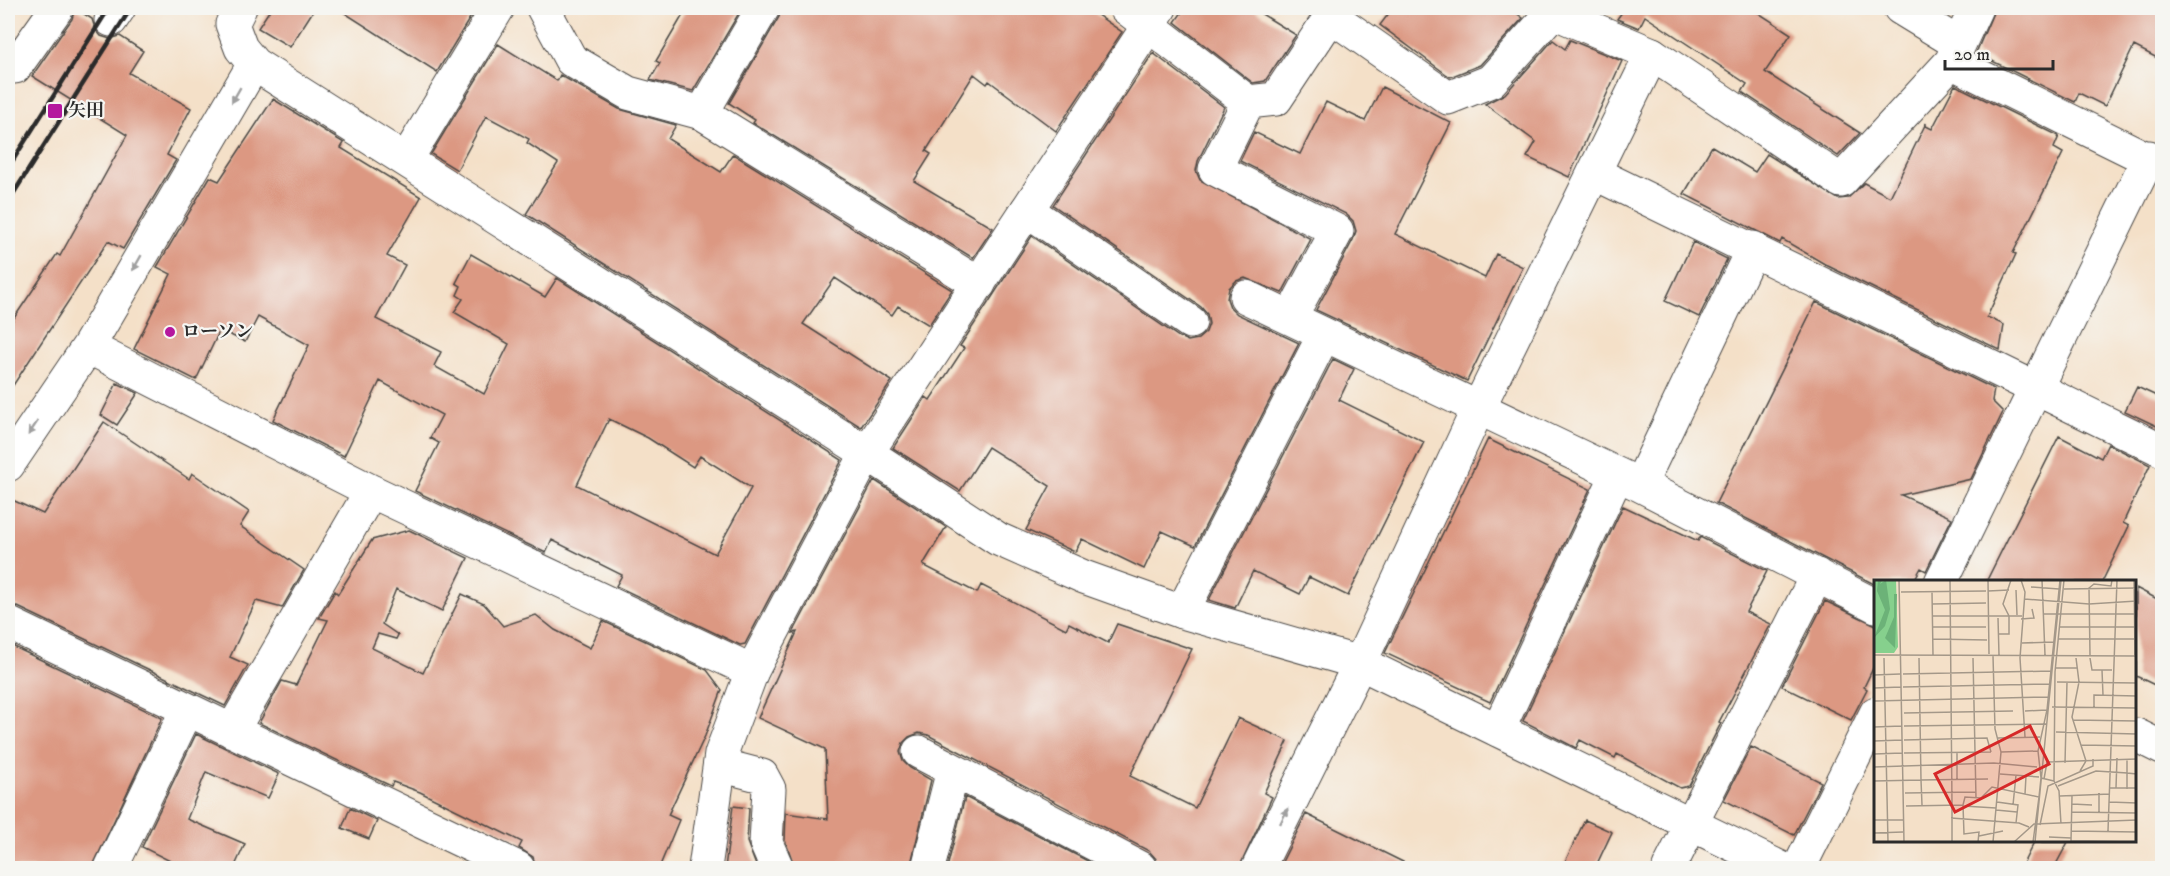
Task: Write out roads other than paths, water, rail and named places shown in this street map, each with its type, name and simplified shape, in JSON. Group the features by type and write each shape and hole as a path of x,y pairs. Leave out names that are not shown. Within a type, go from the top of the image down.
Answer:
{"street":[{"path":"8,63 15,67 57,8"},
{"path":"240,8 232,24 241,48 254,64 998,538 1084,577 1182,612 1360,663 1781,868"},
{"path":"406,160 498,8"},
{"path":"543,8 570,60 628,93 702,113 979,284"},
{"path":"702,113 763,8"},
{"path":"1900,8 1955,53 2158,161 2036,389 1942,580"},
{"path":"705,868 720,765 752,671 867,453 1027,210 1144,14 1248,102 1276,99 1331,16 1448,98 1491,81 1553,12 1652,54 1841,181 1955,53 1976,8"},
{"path":"1258,868 1360,663 1478,409 1652,54"},
{"path":"8,465 88,346 254,64"},
{"path":"1248,102 1215,169 1336,231 1290,318"},
{"path":"1594,173 1753,248 2163,450"},
{"path":"1027,210 1190,322"},
{"path":"1498,730 1753,248"},
{"path":"1246,297 1629,480 1874,605"},
{"path":"1182,612 1323,335"},
{"path":"88,346 371,491 752,671"},
{"path":"232,731 371,491"},
{"path":"1669,868 1817,575"},
{"path":"8,623 518,868"},
{"path":"111,868 187,710"},
{"path":"1799,868 1874,717"},
{"path":"2137,735 2163,748"},
{"path":"919,752 1140,868"},
{"path":"720,765 762,776 769,789 766,843 777,868"},
{"path":"928,868 953,770"}],"railway":[{"path":"8,168 109,8"},
{"path":"8,202 131,8"}],"place":[{"name":"矢田","path":"55,111"},
{"name":"ローソン","path":"170,332"}]}
